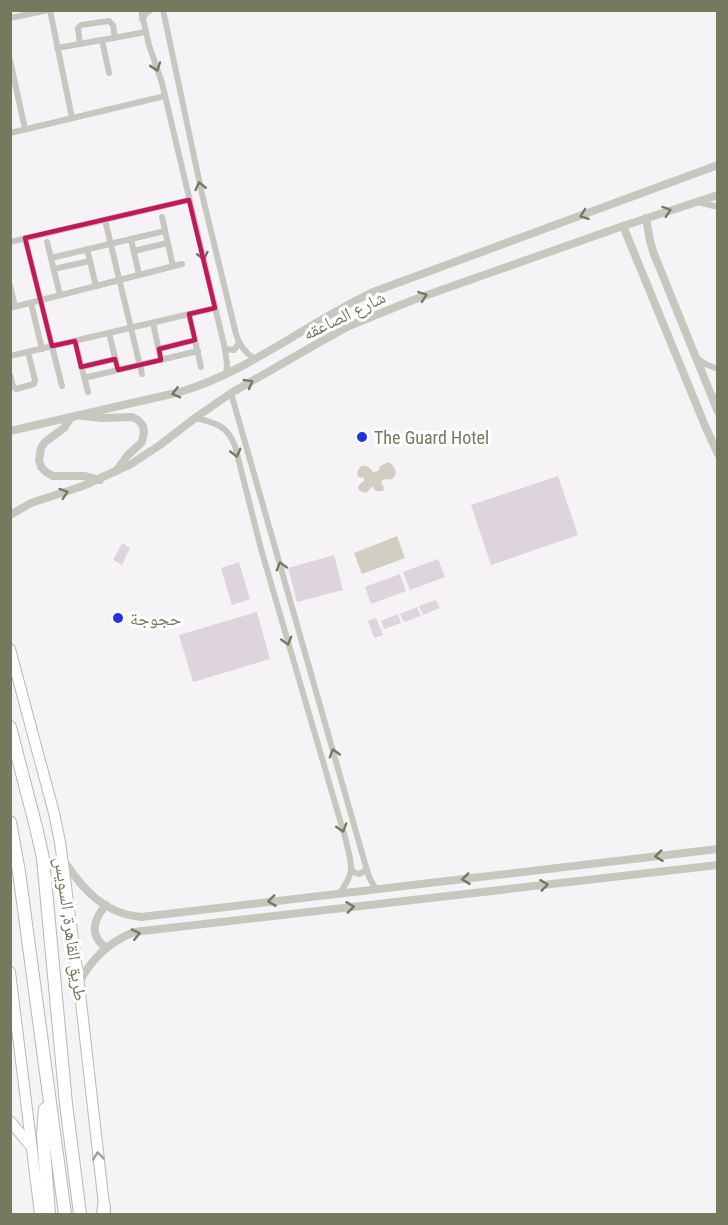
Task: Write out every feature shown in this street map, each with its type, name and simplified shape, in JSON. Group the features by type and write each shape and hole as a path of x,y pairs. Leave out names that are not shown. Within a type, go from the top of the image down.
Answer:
{"highway":[{"name":"طريق القاهرة, السويس","path":"10,727 40,843 66,1104 80,1215"},
{"path":"10,822 18,862 65,1215"},
{"path":"48,1093 44,1135 49,1215"}],"main road":[{"name":"طريق القاهرة, السويس","path":"11,650 54,813 79,984 104,1212"},
{"path":"10,972 40,1215"},
{"path":"10,1049 18,1031"},
{"path":"10,1121 31,1146"}],"street":[{"path":"10,18 49,10 72,118"},
{"path":"141,10 165,96 225,349 226,375"},
{"path":"142,19 152,10"},
{"path":"156,10 163,13 202,194 236,334 244,351 255,359"},
{"path":"80,44 78,28 89,23 109,21 113,25 115,38"},
{"path":"57,48 146,32"},
{"path":"102,40 109,73"},
{"path":"10,60 14,90 25,129"},
{"path":"10,133 165,96"},
{"name":"شارع الصاعقه","path":"10,431 180,392 208,383 255,359 327,316 389,286 717,165"},
{"name":"شارع الصاعقه","path":"10,515 31,503 100,480 115,472 160,445 231,393 327,338 368,318 413,300 717,195"},
{"path":"10,242 189,200"},
{"path":"698,201 717,207"},
{"path":"162,218 173,266"},
{"path":"646,218 652,248 716,410"},
{"path":"105,220 142,374"},
{"path":"623,226 717,454"},
{"path":"51,258 165,231"},
{"path":"25,238 62,386"},
{"path":"131,239 139,275"},
{"path":"48,243 60,295"},
{"path":"134,250 167,243"},
{"path":"87,249 96,286"},
{"path":"54,269 90,261"},
{"path":"10,286 13,307 182,264"},
{"path":"30,303 42,349"},
{"path":"10,356 215,308"},
{"path":"189,314 201,367"},
{"path":"153,323 161,360"},
{"path":"109,333 118,370"},
{"path":"159,349 195,340"},
{"path":"75,341 87,392"},
{"path":"225,349 234,350 239,343"},
{"path":"84,378 198,351"},
{"path":"10,375 16,389 34,384 36,380 28,352"},
{"path":"695,356 705,364 717,369"},
{"path":"81,367 115,359"},
{"path":"231,393 366,867 376,889"},
{"path":"716,410 717,395"},
{"path":"100,480 84,476 53,476 41,467 40,448 75,416 129,417 135,418 142,426 144,432 142,442 115,472"},
{"path":"195,418 216,424 229,433 235,447 261,549 345,837 352,869 340,893"},
{"path":"229,433 241,424"},
{"path":"61,857 79,883 93,897 128,916 141,917 717,849"},
{"path":"79,984 87,968 106,948 134,933 717,865"},
{"path":"352,869 353,872 359,874 366,867"},
{"path":"106,905 97,917 94,928 98,940 106,948"}],"highlighted area":[{"path":"189,200 215,308 189,314 195,340 159,349 161,360 118,370 115,359 81,367 75,341 52,346 25,238"}],"shaded area":[{"path":"389,462 396,473 392,479 384,479 381,482 383,491 375,491 373,486 366,493 360,491 358,488 364,478 358,477 357,472 360,467 369,467 375,472 380,466"},
{"path":"558,476 578,535 491,565 471,505"},
{"path":"397,536 405,558 362,574 354,553"},
{"path":"122,543 130,548 122,565 113,560"},
{"path":"334,555 343,590 297,602 288,568"},
{"path":"438,559 445,577 410,590 403,572"},
{"path":"239,562 250,599 232,605 221,568"},
{"path":"400,574 406,591 371,604 365,587"},
{"path":"436,600 440,608 423,615 419,606"},
{"path":"417,607 421,616 404,622 400,614"},
{"path":"257,612 270,659 193,682 179,635"},
{"path":"398,614 401,623 384,629 381,621"},
{"path":"376,618 383,635 374,638 368,621"}],"place":[{"name":"The Guard Hotel","path":"362,437"},
{"name":"حجوجة","path":"118,618"}]}
